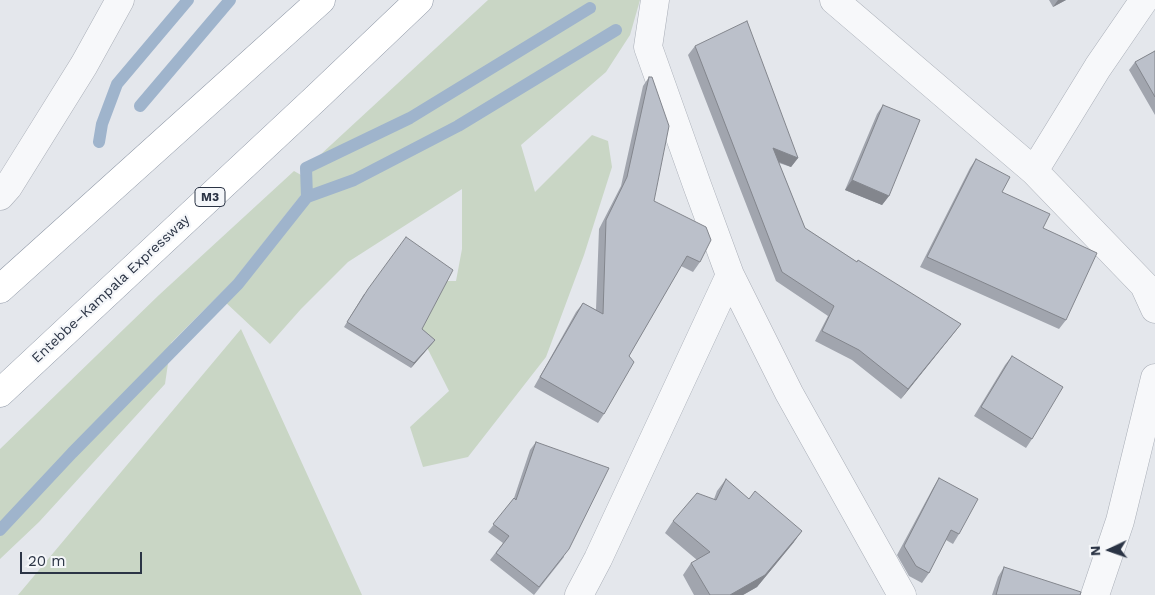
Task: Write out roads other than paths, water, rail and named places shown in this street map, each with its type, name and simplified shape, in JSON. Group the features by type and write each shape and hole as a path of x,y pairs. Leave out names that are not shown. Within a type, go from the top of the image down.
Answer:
{"highway":[{"path":"0,289 321,0"},
{"name":"Entebbe–Kampala Expressway","path":"0,393 315,100 418,0"}],"street":[{"path":"0,196 8,187 84,65 120,0"},
{"path":"655,0 648,47 730,275 789,393 902,595"},
{"path":"834,0 1034,171 1144,285 1155,309"},
{"path":"1034,171 1098,67 1144,0"},
{"path":"579,595 610,533 730,275"},
{"path":"1095,595 1120,521 1155,378"}],"waterway":[{"path":"99,142 102,124 117,84 188,0"},
{"path":"140,106 230,0"},
{"path":"0,530 72,453 238,284 307,197 306,168 410,118 590,8"},
{"path":"307,197 354,180 458,126 616,30"}]}
